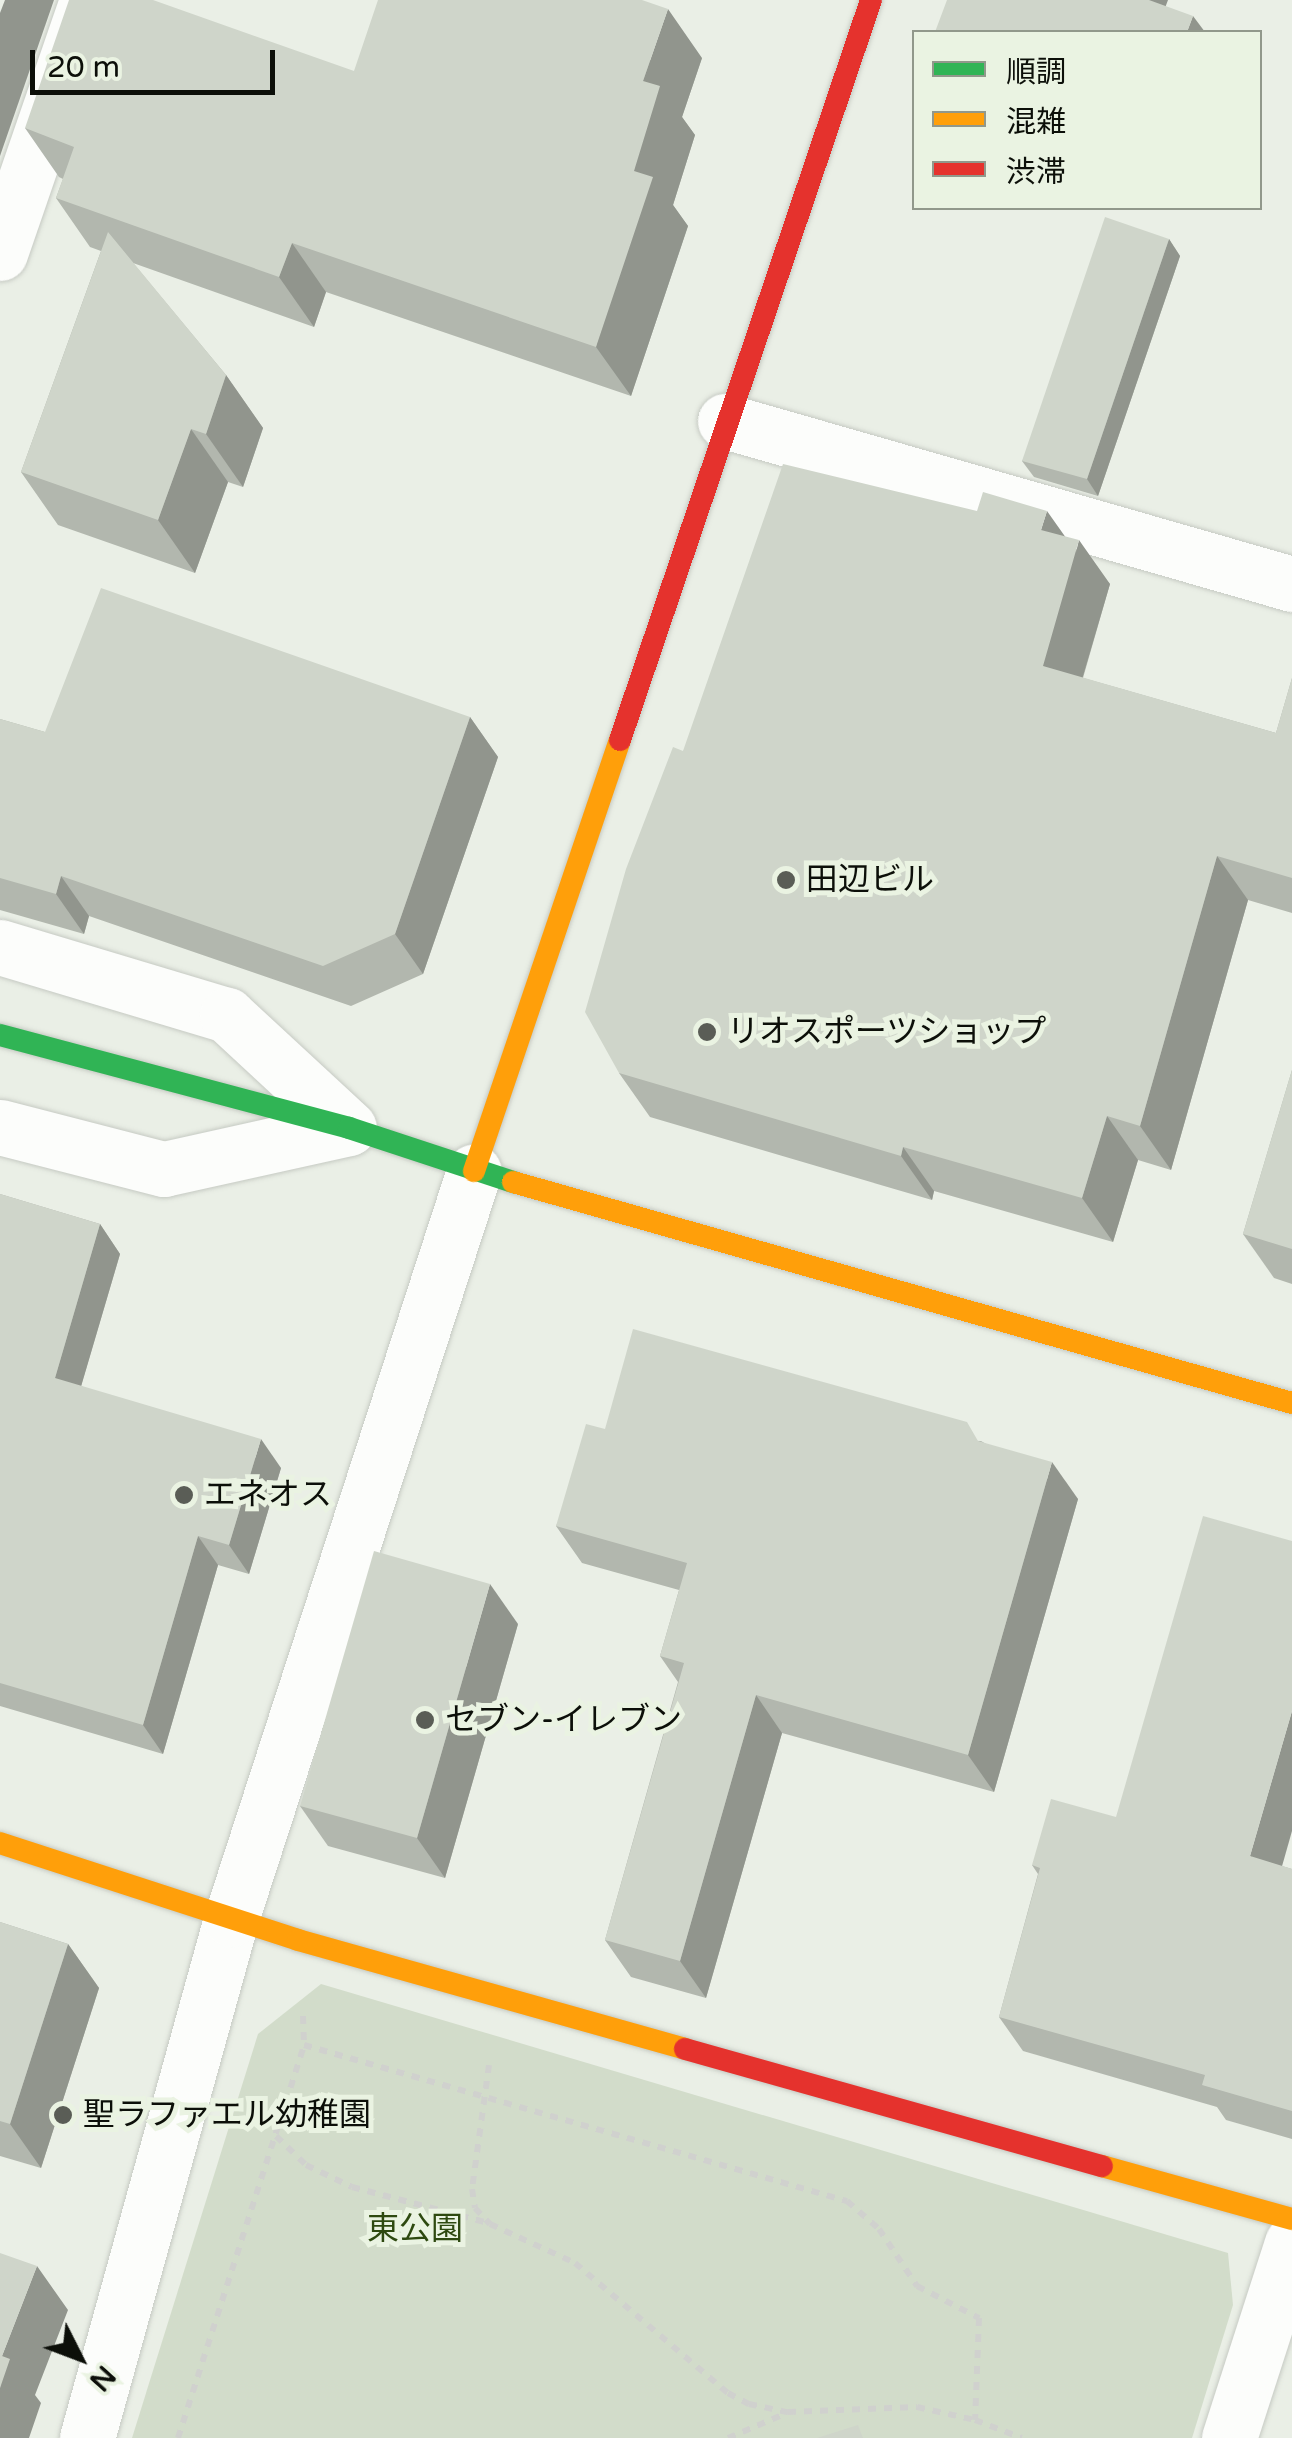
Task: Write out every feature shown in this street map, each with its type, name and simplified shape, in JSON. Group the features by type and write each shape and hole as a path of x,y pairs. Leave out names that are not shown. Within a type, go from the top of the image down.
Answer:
{"street":[{"path":"0,252 18,142 87,0"},
{"path":"87,2438 231,1919 474,1171 725,421 871,0"},
{"path":"725,421 1292,584"},
{"path":"0,947 227,1015 349,1128"},
{"path":"0,1035 349,1128 474,1171 1292,1403"},
{"path":"0,1127 164,1169 349,1128"},
{"path":"0,1843 231,1919 1292,2219"},
{"path":"1228,2438 1292,2243"}],"path":[{"path":"178,2438 304,2045 862,2211 918,2286 978,2318 975,2420"},
{"path":"482,2096 472,2189 475,2208 490,2224"},
{"path":"276,2136 306,2166 352,2187 490,2224 576,2263 728,2393 788,2412 917,2407 975,2420 1022,2438"},
{"path":"728,2438 788,2412"}],"green space":[{"name":"東公園","path":"321,1984 1228,2253 1233,2305 1192,2438 132,2438 258,2034"}],"building":[{"path":"69,0 153,0 354,71 378,0 642,0 668,9 643,81 660,86 634,171 653,177 596,347 292,243 279,277 56,198 74,147 25,128"},
{"path":"947,0 1149,0 1193,16 1188,30 936,30"},
{"path":"1105,217 1169,239 1087,479 1022,461"},
{"path":"108,232 226,375 206,434 191,429 158,520 21,472"},
{"path":"783,464 977,511 983,492 1047,511 1041,530 1079,540 1043,666 1276,733 1292,678 1292,878 1217,856 1140,1126 1107,1116 1082,1198 903,1147 901,1156 619,1073 585,1012 626,869 673,747 683,751"},
{"path":"101,588 470,717 395,934 323,966 61,876 56,894 0,878 0,719 45,732"},
{"path":"1292,1070 1292,1249 1243,1234"},
{"path":"0,1194 100,1224 55,1378 261,1439 229,1545 198,1536 143,1725 0,1683"},
{"path":"633,1329 967,1422 978,1441 1052,1462 968,1755 756,1695 680,1961 605,1940 684,1663 660,1656 687,1563 556,1526 586,1424 605,1429"},
{"path":"1203,1516 1292,1541 1292,1711 1250,1856 1292,1869 1292,2111 1202,2085 1205,2075 999,2017 1040,1868 1032,1865 1051,1799 1116,1817"},
{"path":"374,1551 490,1584 417,1838 300,1806"},
{"path":"0,1922 68,1944 10,2124 0,2121"},
{"path":"0,2253 37,2266 2,2356 10,2359 0,2388"},
{"path":"858,2425 863,2438 817,2438"}],"traffic: fast":[{"path":"0,1035 349,1128 513,1182"}],"traffic: slow":[{"path":"474,1171 620,740"},
{"path":"513,1182 1292,1403"},
{"path":"0,1843 298,1940 685,2049"},
{"path":"1102,2166 1292,2219"}],"traffic: jam":[{"path":"620,740 871,0"},
{"path":"685,2049 1102,2166"}],"place":[{"name":"田辺ビル","path":"786,880"},
{"name":"リオスポーツショップ","path":"707,1032"},
{"name":"エネオス","path":"184,1495"},
{"name":"セブン-イレブン","path":"425,1720"},
{"name":"聖ラファエル幼稚園","path":"63,2115"}]}
